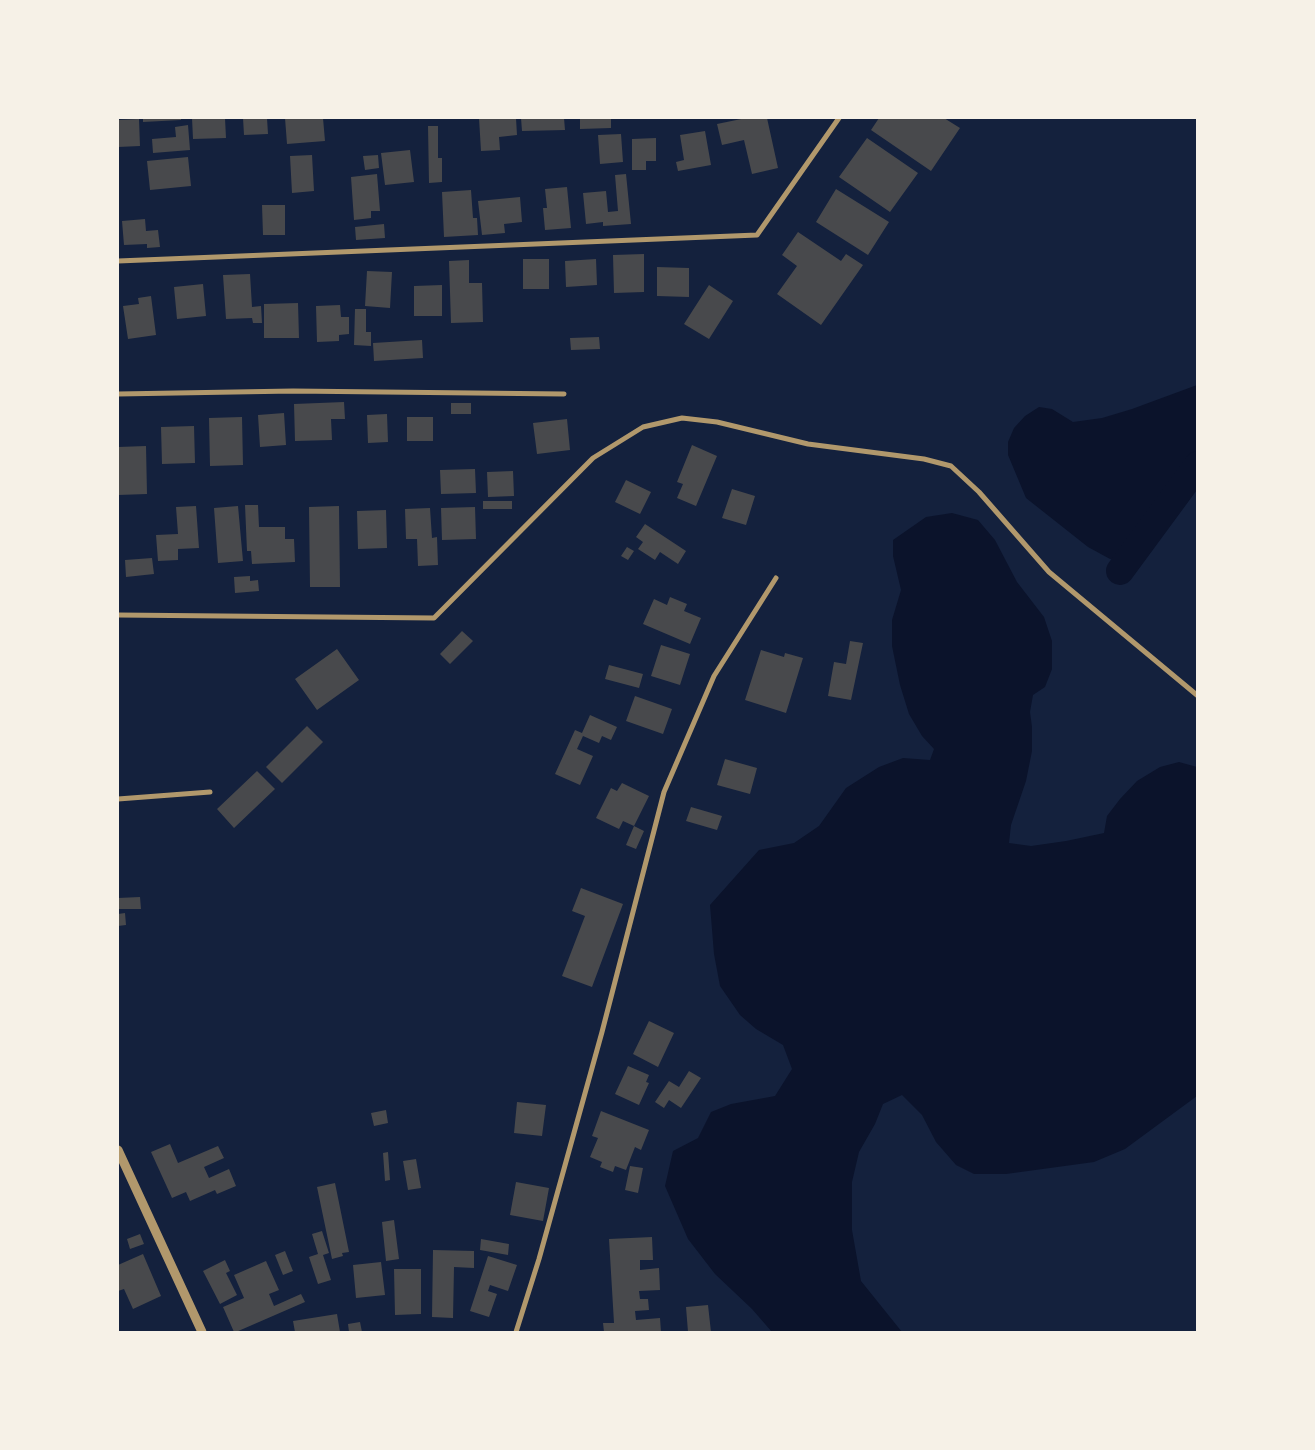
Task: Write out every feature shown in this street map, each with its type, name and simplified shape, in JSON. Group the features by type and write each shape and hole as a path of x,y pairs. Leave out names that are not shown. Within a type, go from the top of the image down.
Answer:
{"street":[{"path":"118,261 757,235 839,118"},
{"path":"118,394 292,391 564,394"},
{"path":"118,615 434,618 592,458 642,426 682,418 717,422 808,444 924,460 951,466 979,492 1049,572 1198,696"},
{"path":"516,1332 602,1032 664,792 714,676 776,578"},
{"path":"118,799 210,792"},
{"path":"118,1150 202,1332"}],"water":[{"path":"1197,385 1197,471 1191,471 1164,493 1160,530 1129,561 1110,559 1088,547 1026,498 1008,455 1008,442 1014,428 1025,416 1039,407 1052,409 1073,422 1102,418"},
{"path":"952,513 978,520 995,540 1017,582 1044,617 1052,641 1052,669 1045,687 1033,695 1030,712 1032,751 1026,781 1011,825 1009,843 1031,846 1104,833 1107,816 1137,781 1160,767 1179,762 1197,767 1197,1096 1125,1149 1094,1162 1006,1174 974,1174 956,1165 936,1142 922,1115 902,1095 883,1104 875,1124 859,1152 852,1182 852,1230 861,1281 902,1332 772,1332 752,1309 715,1274 688,1239 665,1186 673,1151 698,1138 711,1112 731,1104 775,1096 792,1069 783,1045 756,1029 740,1015 720,986 714,954 710,905 759,850 794,843 819,826 846,788 879,767 903,758 930,760 934,749 922,736 909,714 900,685 892,646 892,620 901,590 893,556 893,540 926,517"}],"building":[{"path":"143,118 181,118 181,120 143,122"},
{"path":"192,118 225,118 226,138 193,139"},
{"path":"243,118 267,118 268,134 244,135"},
{"path":"285,118 323,118 325,141 287,144"},
{"path":"479,118 516,118 517,135 499,137 500,150 481,151"},
{"path":"521,118 564,118 565,130 522,131"},
{"path":"580,118 611,118 611,128 580,129"},
{"path":"746,118 767,118 778,168 752,174 744,140 722,145 717,124"},
{"path":"879,118 944,118 960,128 931,171 871,130"},
{"path":"139,119 140,146 118,147 118,120"},
{"path":"188,125 190,150 153,153 152,139 176,137 175,127"},
{"path":"428,126 438,126 438,158 442,158 442,182 429,183"},
{"path":"705,131 711,165 678,171 676,162 684,160 680,135"},
{"path":"621,134 623,162 600,164 598,135"},
{"path":"656,138 656,161 646,161 646,170 632,170 632,139"},
{"path":"867,138 918,173 890,212 839,177"},
{"path":"410,150 414,182 385,185 381,153"},
{"path":"312,155 314,191 292,193 290,156"},
{"path":"378,155 379,168 365,170 363,156"},
{"path":"188,157 191,186 150,190 147,161"},
{"path":"377,174 380,211 371,211 371,218 354,220 351,177"},
{"path":"626,174 631,224 603,226 603,222 586,224 583,193 606,191 608,212 618,211 615,175"},
{"path":"567,187 571,228 545,230 543,208 547,208 545,189"},
{"path":"836,189 889,222 868,255 816,222"},
{"path":"471,190 473,218 477,218 478,235 444,237 442,192"},
{"path":"520,197 522,222 504,224 505,233 482,235 478,201"},
{"path":"262,205 285,205 285,235 263,235"},
{"path":"145,219 146,231 158,230 160,247 147,248 147,244 124,245 122,221"},
{"path":"384,224 385,238 356,240 355,227"},
{"path":"798,232 841,261 846,254 863,265 821,325 777,294 797,266 782,255"},
{"path":"644,254 644,292 614,293 613,255"},
{"path":"523,259 549,259 549,289 523,289"},
{"path":"596,259 597,285 566,287 565,261"},
{"path":"469,260 469,283 482,283 483,322 451,323 449,261"},
{"path":"657,267 689,268 689,297 657,296"},
{"path":"367,271 392,272 390,308 365,306"},
{"path":"250,274 252,307 261,306 262,323 253,323 252,318 226,319 223,275"},
{"path":"203,284 206,316 177,319 174,287"},
{"path":"442,285 442,316 414,316 414,286"},
{"path":"709,285 733,301 709,339 684,324"},
{"path":"151,296 156,335 128,339 123,306 139,304 138,298"},
{"path":"298,303 299,338 264,338 264,304"},
{"path":"340,305 341,317 349,317 349,334 339,335 339,341 317,342 316,306"},
{"path":"355,309 366,309 366,332 371,332 371,346 354,345"},
{"path":"599,337 600,349 571,350 570,338"},
{"path":"422,340 423,358 374,361 373,343"},
{"path":"344,402 345,419 331,419 332,440 295,441 294,404"},
{"path":"451,403 471,403 471,414 451,414"},
{"path":"284,413 286,445 260,447 258,415"},
{"path":"387,414 388,442 368,443 367,415"},
{"path":"242,417 243,465 210,466 209,418"},
{"path":"407,417 433,417 433,441 407,441"},
{"path":"567,419 570,450 537,454 533,423"},
{"path":"194,426 195,463 162,464 161,427"},
{"path":"692,445 717,456 696,506 677,498 683,484 677,482"},
{"path":"146,446 147,494 118,495 118,447"},
{"path":"475,469 476,493 441,494 440,470"},
{"path":"513,471 514,496 488,497 487,472"},
{"path":"626,480 651,492 640,514 615,502"},
{"path":"732,489 755,496 746,525 722,518"},
{"path":"483,501 512,501 512,509 483,509"},
{"path":"245,505 258,505 259,527 285,527 285,539 294,539 295,562 252,564 251,551 247,551"},
{"path":"196,506 199,548 178,549 178,560 158,561 156,535 178,534 176,507"},
{"path":"238,506 243,561 218,563 214,508"},
{"path":"339,506 340,587 310,587 309,507"},
{"path":"475,507 476,539 442,540 441,508"},
{"path":"430,508 432,538 437,537 438,565 418,566 417,539 406,539 405,509"},
{"path":"386,510 387,548 358,549 357,511"},
{"path":"645,524 686,551 678,564 660,552 655,560 638,549 643,542 636,537"},
{"path":"627,547 634,551 628,560 621,556"},
{"path":"152,558 154,574 126,577 125,560"},
{"path":"250,576 250,581 258,580 259,591 235,593 234,577"},
{"path":"670,597 687,604 684,611 701,618 690,644 643,624 654,599 667,605"},
{"path":"462,631 473,641 450,664 440,654"},
{"path":"850,641 863,643 851,700 828,696 834,662 846,664"},
{"path":"661,645 690,654 680,685 651,676"},
{"path":"337,649 359,680 317,710 295,679"},
{"path":"761,650 784,657 785,653 803,658 786,713 745,700"},
{"path":"609,665 643,674 639,688 605,679"},
{"path":"635,696 672,709 663,734 626,721"},
{"path":"590,715 617,727 611,740 602,736 599,743 583,736 577,749 593,756 580,785 555,774 575,730 582,733"},
{"path":"307,726 323,742 282,783 266,767"},
{"path":"725,759 757,768 750,794 717,785"},
{"path":"257,771 275,789 234,828 217,809"},
{"path":"622,783 649,796 634,826 623,821 619,829 596,818 611,788 617,791"},
{"path":"691,807 722,816 717,830 686,821"},
{"path":"634,826 644,831 636,849 626,845"},
{"path":"581,888 623,904 592,987 562,976 585,916 572,911"},
{"path":"140,897 141,909 118,909 118,898"},
{"path":"125,913 126,925 118,926 118,914"},
{"path":"649,1021 674,1033 658,1067 633,1054"},
{"path":"628,1066 649,1075 646,1082 649,1083 639,1105 615,1094"},
{"path":"689,1071 701,1078 681,1108 669,1100 664,1108 655,1102 669,1081 679,1087"},
{"path":"517,1102 546,1105 542,1136 514,1133"},
{"path":"386,1110 388,1123 374,1126 371,1113"},
{"path":"601,1111 649,1130 641,1150 635,1147 626,1170 615,1166 613,1172 600,1167 602,1162 590,1157 598,1138 592,1136"},
{"path":"170,1144 178,1163 218,1146 224,1158 204,1167 209,1178 229,1169 236,1186 217,1194 215,1190 190,1201 186,1192 172,1198 151,1152"},
{"path":"388,1152 390,1180 385,1181 383,1153"},
{"path":"416,1159 421,1188 408,1190 403,1161"},
{"path":"630,1166 643,1168 638,1193 625,1190"},
{"path":"516,1182 549,1188 543,1221 510,1215"},
{"path":"335,1183 349,1252 342,1253 343,1256 332,1259 317,1187"},
{"path":"394,1220 399,1259 386,1261 382,1222"},
{"path":"322,1231 329,1253 323,1255 331,1280 318,1284 309,1257 318,1254 312,1234"},
{"path":"140,1234 144,1244 130,1249 127,1239"},
{"path":"652,1237 653,1260 640,1260 640,1270 659,1268 660,1290 639,1291 640,1299 648,1299 649,1310 635,1311 636,1320 660,1318 661,1332 604,1332 603,1323 614,1323 609,1239"},
{"path":"481,1239 509,1244 508,1255 480,1250"},
{"path":"433,1250 474,1251 474,1268 454,1267 453,1318 432,1317"},
{"path":"285,1251 293,1271 283,1275 275,1255"},
{"path":"143,1254 161,1296 133,1309 124,1289 118,1291 118,1265"},
{"path":"488,1256 517,1265 508,1291 490,1285 488,1291 497,1294 489,1317 470,1311"},
{"path":"225,1260 230,1271 226,1273 237,1295 220,1304 203,1271"},
{"path":"266,1261 279,1290 269,1294 274,1306 301,1294 305,1302 234,1332 223,1307 244,1298 234,1275"},
{"path":"381,1262 385,1295 356,1298 353,1265"},
{"path":"394,1269 421,1269 421,1314 395,1315"},
{"path":"708,1305 711,1332 688,1332 686,1307"},
{"path":"337,1314 340,1332 295,1332 293,1321"},
{"path":"360,1322 362,1332 349,1332 348,1324"}],"waterway":[{"path":"1120,571 1198,465"}]}
